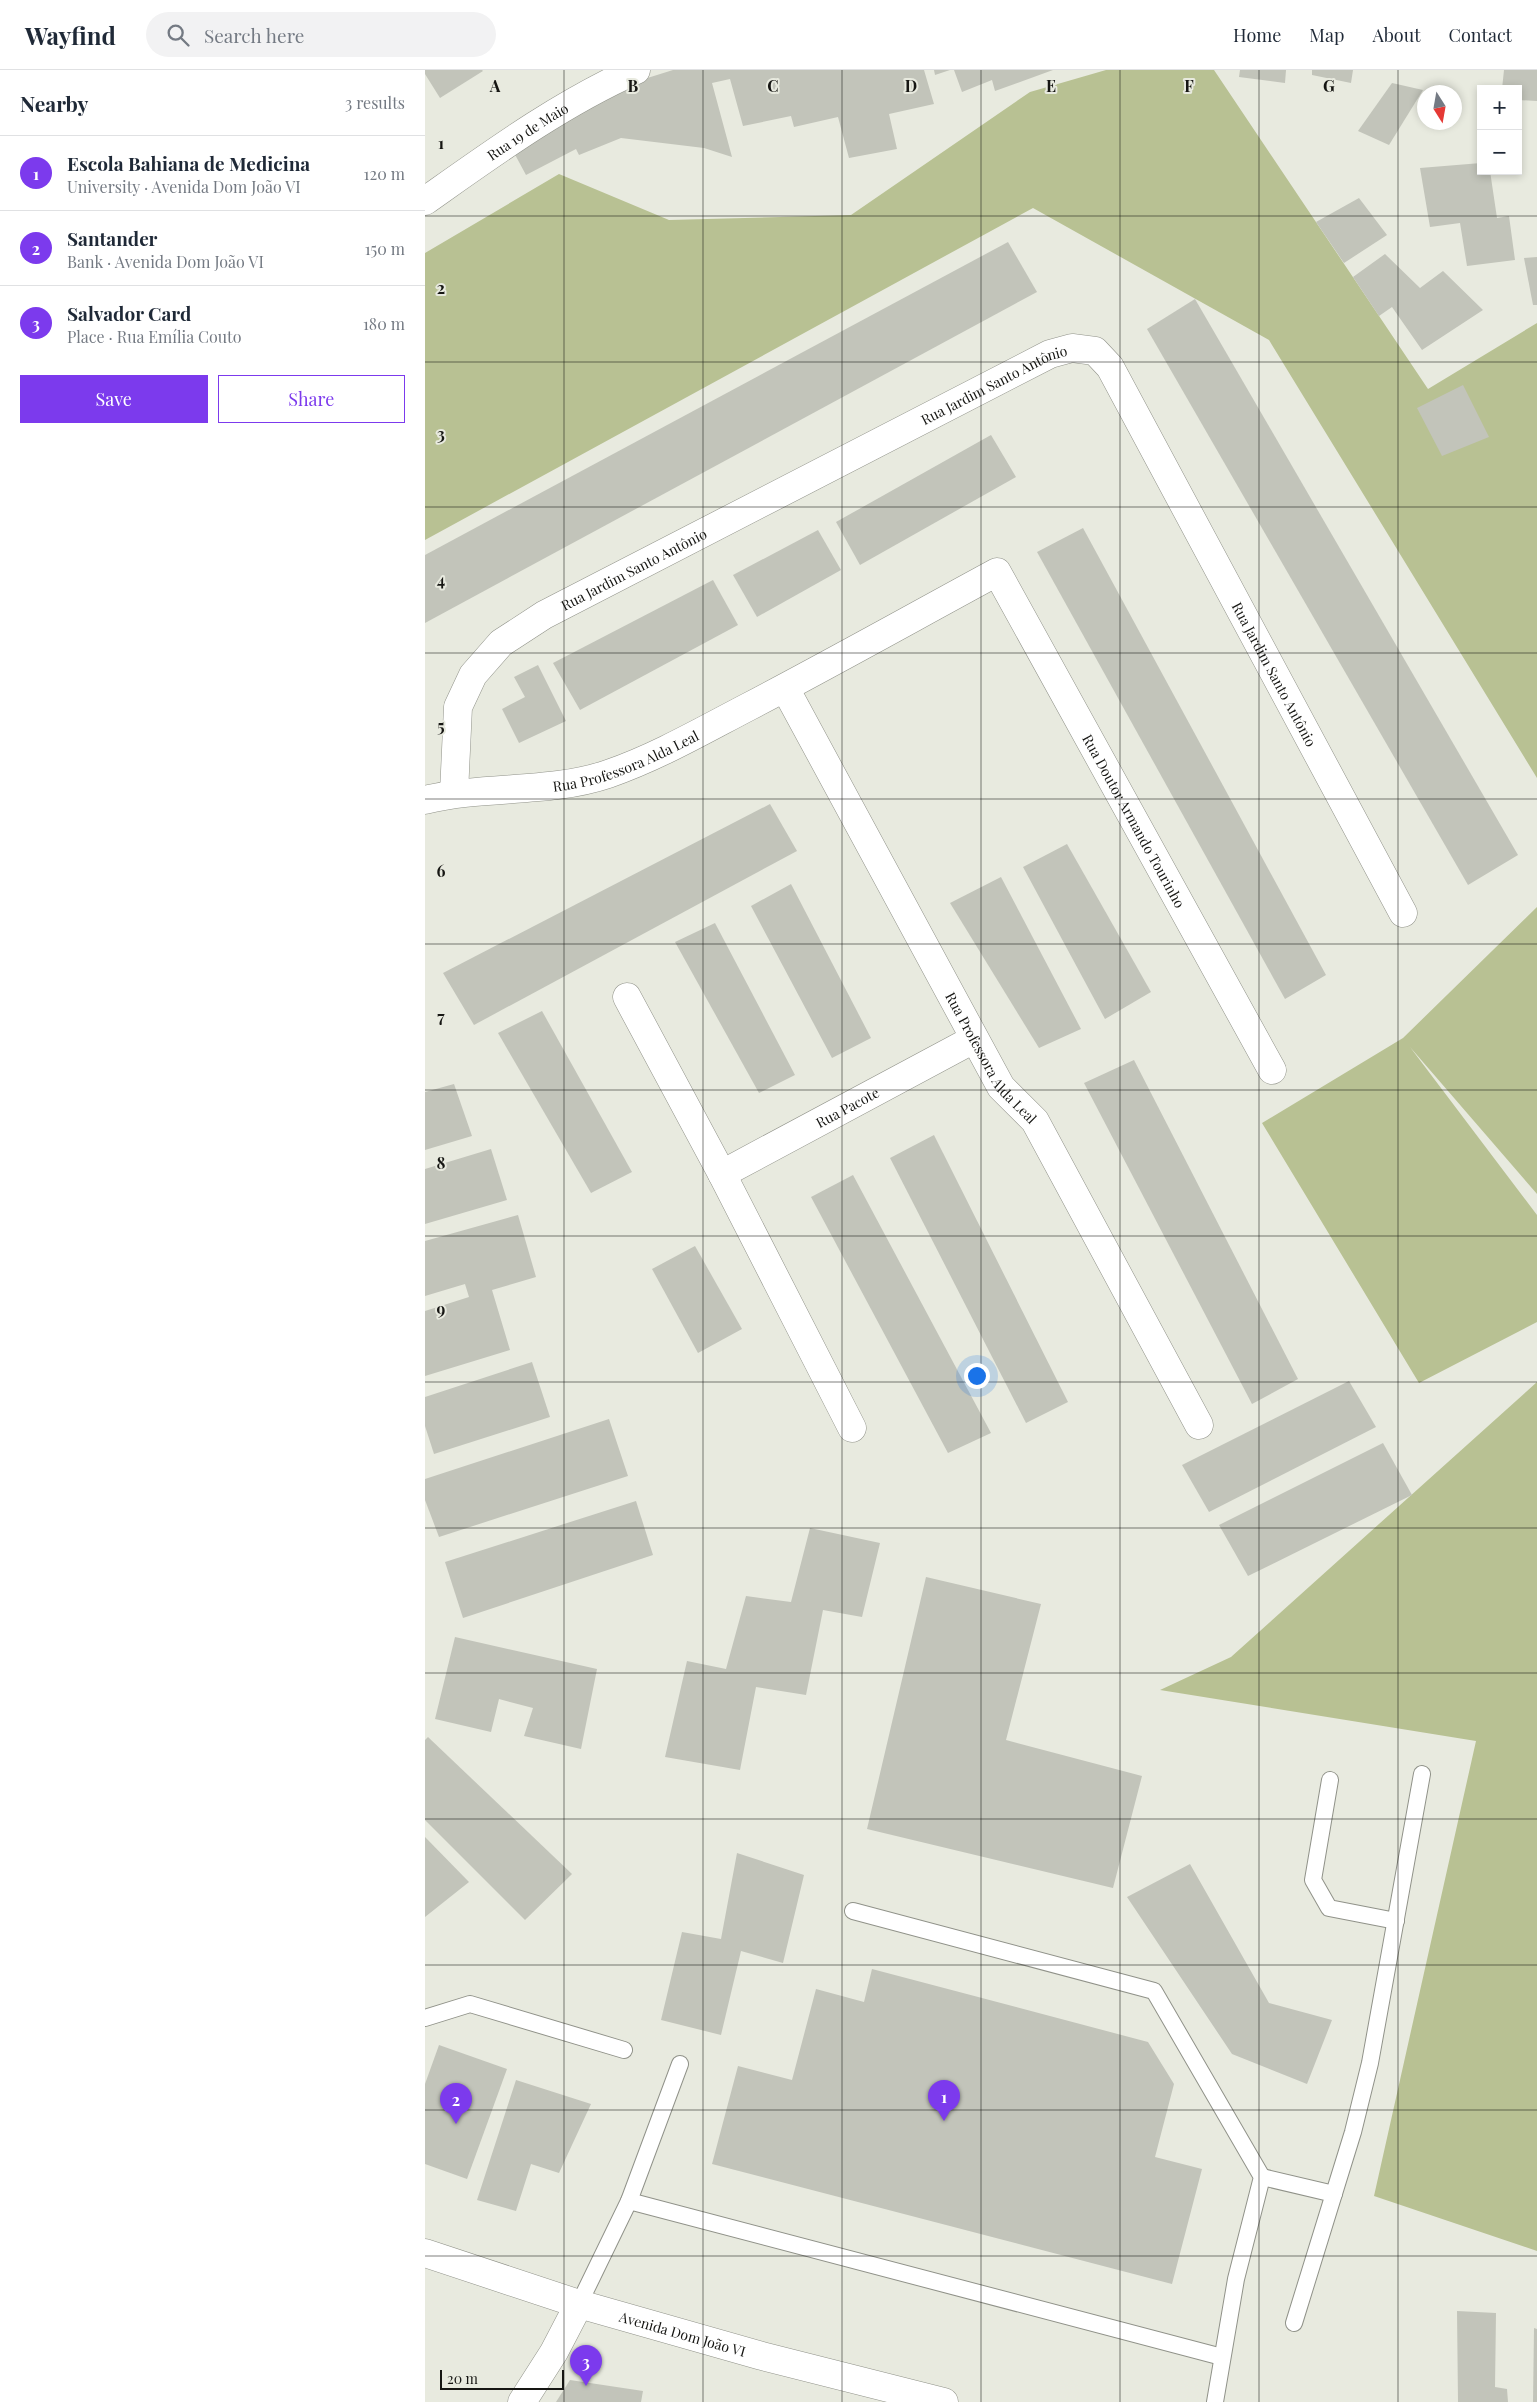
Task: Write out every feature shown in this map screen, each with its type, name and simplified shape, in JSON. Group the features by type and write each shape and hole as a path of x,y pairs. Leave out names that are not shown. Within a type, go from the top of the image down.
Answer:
{"street":[{"name":"Rua 19 de Maio","path":"425,201 541,120 608,83 636,70"},
{"name":"Rua Jardim Santo Antônio","path":"454,793 458,707 473,675 501,643 544,615 1050,354 1072,348 1095,351 1110,367 1403,913"},
{"name":"Rua Professora Alda Leal","path":"454,793 525,789 606,774 649,758 785,688 997,572"},
{"name":"Rua Doutor Armando Tourinho","path":"997,572 1272,1070"},
{"name":"Rua Professora Alda Leal","path":"785,688 1001,1087 1035,1121 1199,1425"},
{"path":"425,800 454,793"},
{"path":"627,998 722,1174 852,1428"},
{"name":"Rua Pacote","path":"722,1174 974,1038"},
{"name":"Avenida Dom João VI","path":"425,2253 579,2304 762,2356 944,2402"},
{"path":"522,2402 553,2352 579,2304"}],"lane":[{"path":"1294,2323 1353,2132 1369,2063 1422,1774"},
{"path":"1330,1780 1313,1880 1329,1908 1396,1921"},
{"path":"853,1911 1155,1991 1262,2177 1236,2279 1215,2402"},
{"path":"425,2018 470,2004 624,2050"},
{"path":"579,2304 629,2202 680,2064"},
{"path":"1262,2177 1334,2194"},
{"path":"629,2202 1222,2357"}],"green space":[{"path":"1106,70 1214,70 1428,389 1537,323 1537,778 1269,340 1033,208 425,540 425,253 559,174 669,220 851,215 1030,92"},
{"path":"1537,907 1537,1194 1410,1047 1537,1215 1537,1322 1419,1383 1262,1123 1403,1038"},
{"path":"1537,1382 1537,2251 1374,2196 1476,1741 1160,1690 1231,1657"}],"building":[{"path":"425,70 483,71 440,98 425,74"},
{"path":"673,70 924,70 934,104 889,114 897,149 849,158 838,117 794,127 791,116 743,126 730,79 712,83 732,157 704,148 621,138 579,155 576,149 526,175 512,149 641,80"},
{"path":"934,70 950,70 935,75"},
{"path":"954,70 1053,70 995,91 992,80 962,92"},
{"path":"1240,70 1286,70 1285,83 1239,77"},
{"path":"1312,70 1353,70 1351,83 1312,75"},
{"path":"1504,70 1537,70 1537,101 1522,100 1522,85 1502,85"},
{"path":"1392,83 1417,89 1417,100 1389,145 1358,131"},
{"path":"1477,163 1477,175 1491,175 1497,218 1509,216 1515,260 1467,266 1460,223 1430,227 1420,168"},
{"path":"1359,198 1387,235 1344,263 1316,222"},
{"path":"1008,242 1037,292 425,623 425,555"},
{"path":"1385,254 1420,288 1443,271 1483,310 1422,350 1392,307 1379,316 1353,277"},
{"path":"1537,257 1537,305 1533,305 1524,258"},
{"path":"1195,299 1518,855 1468,885 1147,329"},
{"path":"1463,385 1489,437 1442,456 1417,408"},
{"path":"991,435 1016,477 860,565 836,522"},
{"path":"1083,528 1326,975 1285,999 1037,552"},
{"path":"818,530 841,570 757,617 733,575"},
{"path":"713,580 738,625 580,710 553,663"},
{"path":"538,665 566,721 519,743 502,709 525,697 514,677"},
{"path":"770,804 797,851 474,1025 443,973"},
{"path":"1067,844 1151,992 1105,1019 1023,867"},
{"path":"1001,877 1081,1029 1039,1048 950,903"},
{"path":"791,884 871,1038 832,1058 751,906"},
{"path":"715,923 795,1075 759,1093 675,942"},
{"path":"542,1011 632,1172 591,1193 498,1033"},
{"path":"1134,1060 1298,1379 1252,1404 1084,1083"},
{"path":"454,1084 472,1136 425,1150 425,1092"},
{"path":"934,1135 1068,1402 1026,1423 890,1158"},
{"path":"491,1149 507,1200 425,1224 425,1169"},
{"path":"853,1175 991,1433 948,1453 811,1197"},
{"path":"518,1215 536,1277 492,1290 510,1350 425,1376 425,1311 469,1297 465,1284 425,1296 425,1241"},
{"path":"695,1246 742,1329 698,1353 652,1269"},
{"path":"532,1362 550,1417 434,1454 425,1426 425,1397"},
{"path":"1349,1381 1376,1427 1209,1512 1182,1465"},
{"path":"609,1419 628,1476 439,1537 425,1500 425,1479"},
{"path":"1383,1443 1412,1495 1248,1576 1219,1525"},
{"path":"636,1501 653,1555 463,1618 445,1562"},
{"path":"810,1528 880,1543 862,1617 823,1610 806,1695 756,1687 740,1770 665,1757 687,1661 726,1669 746,1596 791,1602"},
{"path":"926,1577 1041,1604 1006,1740 1142,1776 1113,1888 867,1829"},
{"path":"455,1637 597,1669 581,1749 524,1736 533,1708 499,1699 491,1732 435,1719"},
{"path":"428,1737 572,1874 525,1920 425,1820 425,1740"},
{"path":"425,1837 469,1882 425,1917"},
{"path":"737,1853 804,1875 783,1963 741,1951 721,2035 661,2020 682,1932 721,1939"},
{"path":"1190,1864 1269,2003 1332,2020 1307,2084 1232,2054 1127,1897"},
{"path":"872,1969 1148,2042 1174,2084 1155,2157 1202,2169 1172,2284 712,2164 738,2066 792,2080 816,1989 864,2002"},
{"path":"439,2045 507,2069 467,2179 425,2164 425,2084"},
{"path":"516,2080 591,2104 559,2173 531,2164 516,2211 477,2200"},
{"path":"1457,2311 1496,2313 1495,2387 1507,2389 1508,2402 1458,2402"},
{"path":"1534,2328 1537,2329 1537,2402 1533,2402"},
{"path":"570,2380 643,2391 641,2402 556,2402"}],"place":[{"name":"Escola Bahiana de Medicina","path":"944,2121"},
{"name":"Santander","path":"456,2124"},
{"name":"Salvador Card","path":"586,2386"}]}
